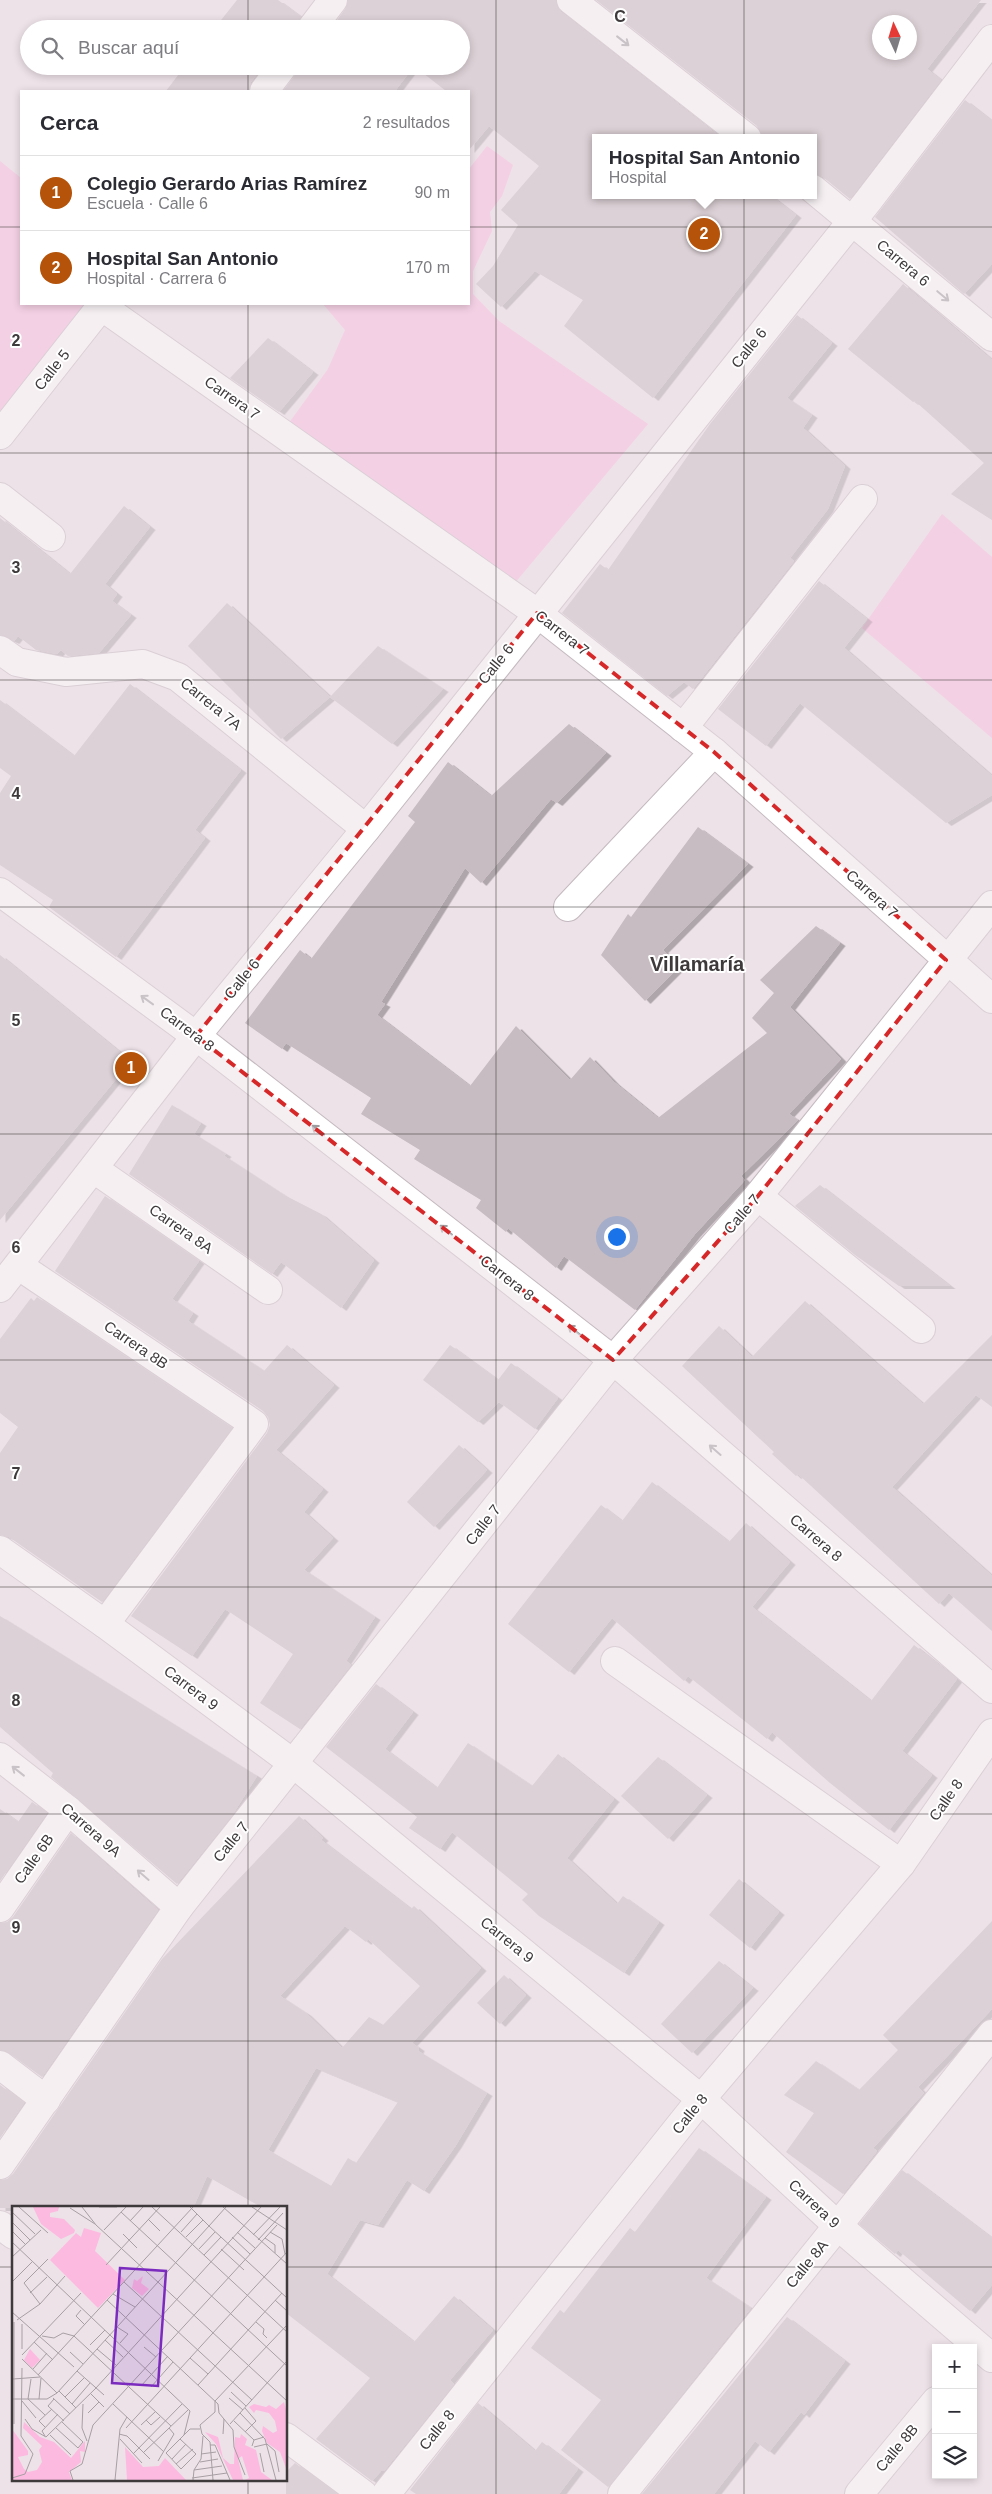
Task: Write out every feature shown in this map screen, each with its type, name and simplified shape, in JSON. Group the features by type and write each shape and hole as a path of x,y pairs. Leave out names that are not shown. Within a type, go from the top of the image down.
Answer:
{"street":[{"path":"318,20 333,0"},
{"path":"571,0 742,134"},
{"name":"Calle 6","path":"0,1288 196,1036 366,829 852,220 992,39"},
{"path":"265,90 276,75"},
{"name":"Carrera 6","path":"817,192 992,337"},
{"name":"Carrera 7","path":"102,305 537,613 714,752 992,999"},
{"name":"Calle 5","path":"0,435 102,305"},
{"path":"0,497 51,537"},
{"path":"683,728 864,499"},
{"name":"Carrera 7A","path":"0,650 17,662 66,672 143,664 178,677 366,829"},
{"path":"568,907 714,752"},
{"name":"Carrera 8","path":"0,892 196,1036 613,1360 992,1690"},
{"name":"Calle 7","path":"0,2166 179,1907 613,1360 758,1196 992,905"},
{"name":"Carrera 8A","path":"94,1169 268,1290"},
{"path":"758,1196 921,1329"},
{"name":"Carrera 8B","path":"19,1266 254,1424 105,1624"},
{"name":"Carrera 9","path":"0,1550 105,1624 294,1764 700,2099 838,2226 984,2349"},
{"path":"615,1661 901,1864"},
{"name":"Calle 8","path":"386,2494 700,2099 901,1864 992,1733"},
{"name":"Carrera 9A","path":"0,1757 68,1810 179,1907"},
{"name":"Calle 6B","path":"0,1908 68,1810"},
{"name":"Calle 8A","path":"622,2494 992,2034"},
{"path":"0,2065 46,2100"},
{"path":"0,2225 12,2234"},
{"name":"Calle 8B","path":"859,2494 932,2407"},
{"path":"288,2438 363,2494"}],"highlighted area":[{"path":"537,613 714,752 946,960 758,1196 613,1360 196,1036"}],"shaded area":[{"path":"487,146 513,165 502,196 490,212 492,231 473,271 473,294 499,321 648,424 514,584 286,427 328,369 345,330 324,305 470,305 470,168"},
{"path":"0,161 20,177 20,305 89,305 0,411"},
{"path":"942,514 992,557 992,738 862,628"}],"building":[{"path":"237,0 278,0 301,17 300,20 221,20"},
{"path":"348,0 556,0 561,12 716,134 592,134 592,199 775,199 796,215 653,398 564,326 583,300 535,271 501,307 476,284 493,266 518,225 501,210 539,166 489,126 470,149 470,90 445,90 426,75 470,75 470,20 337,20 345,9"},
{"path":"596,0 981,0 927,69 941,80 850,199 823,177 817,175 817,134 760,134 757,126"},
{"path":"178,75 256,75 251,82 249,90 167,90"},
{"path":"295,75 407,75 396,90 284,90"},
{"path":"965,100 992,121 992,264 964,294 875,217"},
{"path":"903,284 992,360 992,520 951,494 984,463 915,401 913,402 848,349"},
{"path":"797,315 832,343 787,398 812,415 803,428 845,466 828,509 790,558 794,561 693,689 684,682 667,696 562,613 600,564 608,570 710,424"},
{"path":"268,338 313,372 279,412 230,378"},
{"path":"124,506 150,527 105,584 117,594 112,601 131,615 99,653 68,656 61,650 57,654 36,650 18,636 14,641 0,635 0,518 70,574"},
{"path":"819,581 867,619 844,648 992,776 992,795 946,823 800,703 766,746 718,709"},
{"path":"227,603 330,697 281,739 188,646"},
{"path":"378,646 443,689 392,744 330,697"},
{"path":"130,684 241,770 195,830 205,838 116,957 49,907 53,900 0,865 0,793 11,776 0,768 0,700 74,756"},
{"path":"569,724 606,753 557,803 551,799 481,883 465,868 381,1002 385,1004 377,1015 470,1086 516,1026 570,1080 590,1057 614,1082 658,1118 767,1033 752,1018 774,993 760,980 816,926 840,943 790,1007 841,1059 789,1114 798,1120 741,1176 745,1180 695,1234 635,1310 564,1256 556,1268 508,1228 506,1232 476,1208 481,1200 414,1159 420,1150 361,1114 371,1098 286,1043 282,1049 245,1023 300,950 311,959 415,822 408,816 448,762 491,796"},
{"path":"698,827 748,864 663,950 679,967 645,1001 601,955 628,914 631,917"},
{"path":"0,955 131,1061 0,1220"},
{"path":"172,1105 201,1123 194,1134 284,1195 321,1214 374,1260 341,1308 281,1262 272,1274 129,1174"},
{"path":"820,1185 950,1286 899,1286 855,1255 795,1206"},
{"path":"105,1196 199,1261 172,1299 193,1313 188,1321 264,1371 287,1345 334,1385 276,1450 323,1489 304,1512 333,1538 304,1570 375,1617 346,1661 351,1665 300,1729 260,1703 293,1654 225,1609 192,1656 131,1616 267,1433 270,1425 268,1417 263,1411 55,1271"},
{"path":"37,1297 232,1428 102,1602 9,1537 0,1535 0,1453 18,1427 0,1413 0,1339 31,1298 34,1301"},
{"path":"805,1301 923,1404 992,1335 992,1407 976,1395 892,1487 992,1576 992,1631 949,1593 939,1604 798,1474 796,1476 772,1454 774,1452 682,1366 719,1326 752,1357"},
{"path":"450,1345 498,1380 511,1363 558,1398 535,1429 499,1402 478,1422 423,1380"},
{"path":"459,1445 487,1470 434,1527 407,1502"},
{"path":"652,1482 729,1542 746,1523 790,1562 752,1607 871,1701 914,1645 957,1679 902,1751 932,1775 889,1830 830,1783 772,1732 767,1739 688,1676 684,1681 612,1618 569,1672 508,1624 601,1505 622,1521"},
{"path":"0,1616 257,1776 233,1814 177,1884 51,1777 53,1773 0,1727"},
{"path":"376,1684 413,1712 385,1749 437,1788 468,1743 532,1786 558,1754 614,1799 567,1858 617,1904 623,1896 659,1922 624,1973 539,1916 522,1900 528,1894 452,1832 440,1849 409,1828 417,1817 326,1747"},
{"path":"658,1757 707,1795 668,1839 621,1796"},
{"path":"32,1802 47,1813 0,1881 0,1809 18,1822"},
{"path":"299,1816 323,1838 321,1840 411,1909 414,1906 481,1968 412,2043 419,2048 418,2051 487,2093 456,2145 424,2191 407,2180 378,2225 360,2220 327,2274 414,2342 454,2296 493,2330 450,2380 454,2384 384,2471 382,2470 372,2481 316,2439 370,2378 288,2315 288,2206 260,2206 207,2176 194,2206 12,2206 12,2208 0,2208 0,2180 7,2179 13,2174 162,1959","holes":["345,1926 366,1942 368,1939 420,1986 383,2025 369,2017 342,2048 306,2013 280,1996","316,2068 398,2102 356,2163 348,2158 331,2186 268,2150"]},
{"path":"71,1833 158,1910 42,2077 9,2053 0,2050 0,1923 7,1922 13,1917"},
{"path":"739,1879 779,1912 750,1948 709,1915"},
{"path":"992,1921 992,2009 918,2087 924,2093 873,2148 877,2151 843,2194 786,2152 814,2113 784,2095 816,2061 859,2090 898,2050 883,2035"},
{"path":"719,1961 753,1988 692,2053 661,2024"},
{"path":"504,1975 526,1995 500,2024 477,2003"},
{"path":"0,2085 24,2103 0,2138"},
{"path":"699,2148 766,2197 706,2278 751,2308 608,2487 561,2450 601,2400 531,2348 560,2310 564,2313 630,2228 635,2232"},
{"path":"902,2170 992,2238 992,2285 970,2311 898,2250 895,2254 859,2224"},
{"path":"787,2317 845,2361 804,2415 801,2412 769,2452 755,2441 714,2494 642,2494"},
{"path":"478,2403 535,2451 542,2442 578,2469 559,2494 416,2494 410,2490"},
{"path":"295,2463 337,2494 286,2494 288,2470"}],"place":[{"name":"Hospital San Antonio","path":"704,234"},
{"name":"Colegio Gerardo Arias Ramírez","path":"131,1068"}],"district":[{"name":"Villamaría","path":"697,964"}]}
